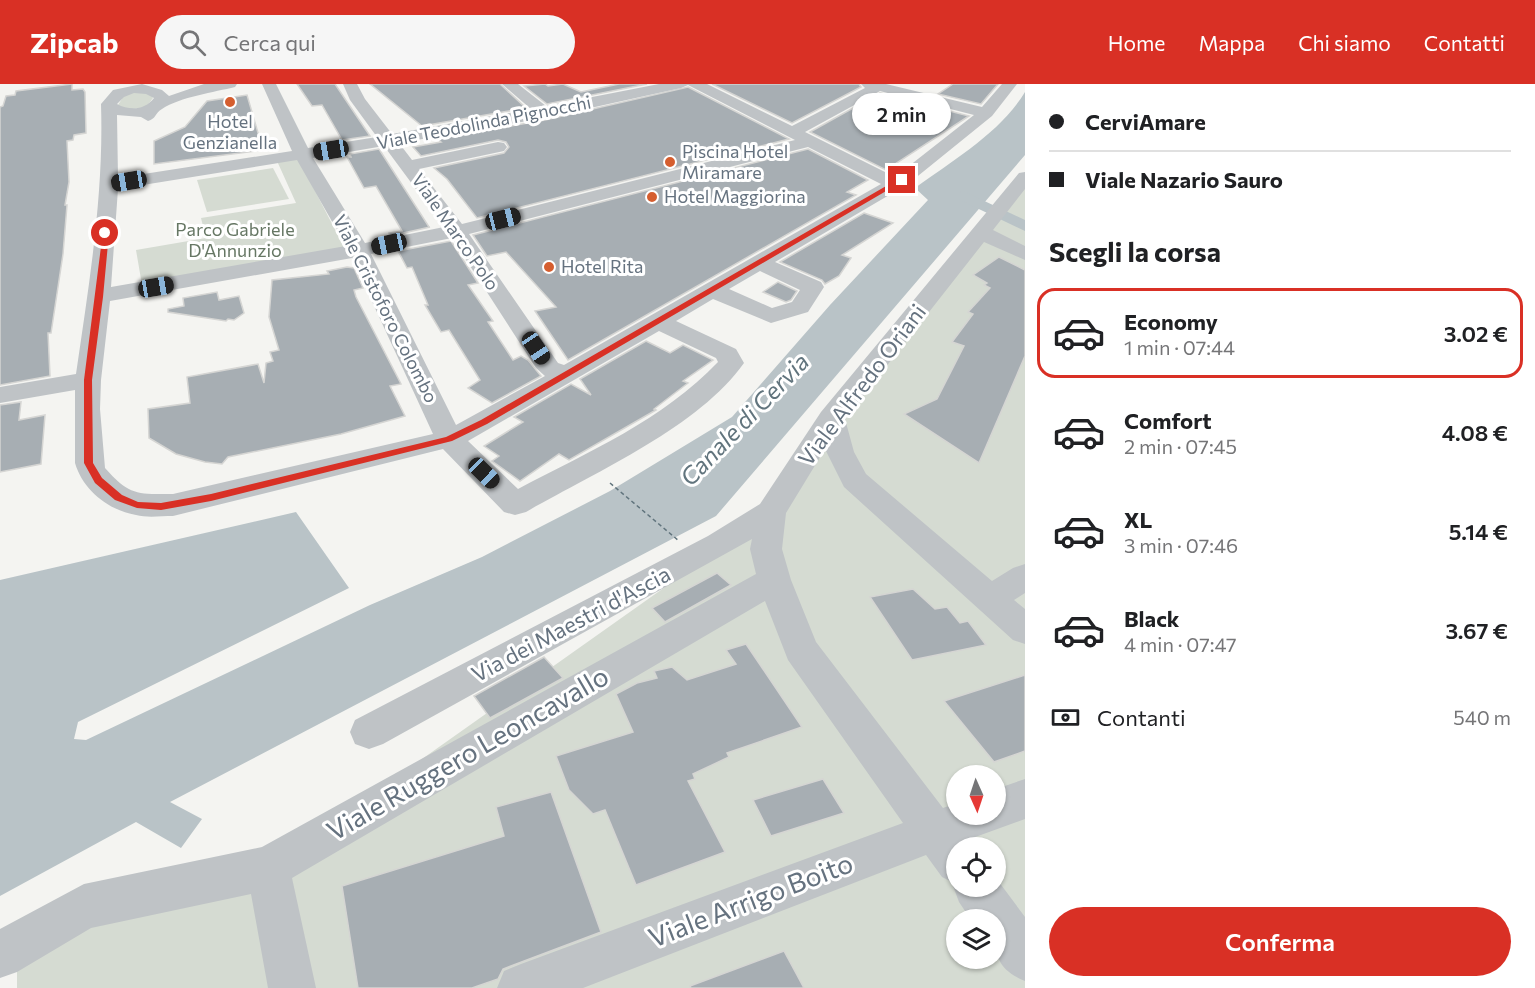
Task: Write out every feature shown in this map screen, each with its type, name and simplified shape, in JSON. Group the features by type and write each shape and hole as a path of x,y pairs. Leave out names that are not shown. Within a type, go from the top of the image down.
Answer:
{"street":[{"path":"107,84 111,147 100,297 88,380 88,452 92,472 107,489 119,498 137,505 161,506 211,498 449,439 484,422 891,187 986,113 1010,84"},
{"path":"110,104 118,111 130,112 155,106 206,88 230,84"},
{"name":"Viale Cristoforo Colombo","path":"269,84 303,155 359,250 449,439 515,504 586,465"},
{"name":"Viale Marco Polo","path":"350,84 358,100 457,231 549,368 565,375"},
{"path":"509,84 545,113"},
{"name":"Viale Teodolinda Pignocchi","path":"108,185 389,141 545,113 681,84"},
{"path":"695,84 891,187"},
{"path":"791,133 872,86 986,113"},
{"path":"110,104 123,92 150,87 206,88"},
{"path":"111,147 146,118 162,97 150,87"},
{"path":"100,297 457,231 809,142"},
{"path":"408,166 498,147"},
{"name":"Viale Alfredo Oriani","path":"946,846 801,650 774,580 766,549 771,512 831,418 1025,177"},
{"path":"991,218 1025,254"},
{"path":"712,290 771,316 800,307 813,287 759,263"},
{"path":"610,483 586,465 665,422 708,388 731,363 727,354 658,321"},
{"path":"0,395 88,380"},
{"path":"831,418 840,452 854,480 1025,630"},
{"name":"Via dei Maestri d'Ascia","path":"369,732 688,548 771,512"},
{"path":"989,599 1025,577"},
{"name":"Viale Ruggero Leoncavallo","path":"0,955 84,907 268,868 774,580"},
{"path":"1006,806 1025,799"},
{"name":"Viale Arrigo Boito","path":"956,837 969,825"},
{"name":"Viale Arrigo Boito","path":"520,988 946,846"},
{"path":"268,868 292,988"},
{"path":"983,897 1025,957"}],"green space":[{"path":"143,91 151,94 153,98 146,107 126,110 118,105 125,94"},
{"name":"Parco Gabriele D'Annunzio","path":"298,158 345,249 142,285 136,250 206,238 201,218 296,203 277,161"},
{"path":"273,168 289,199 207,212 197,180"},
{"path":"1025,185 1025,988 17,988 17,945 268,868 771,512"}],"water":[{"name":"Canale di Cervia","path":"1025,92 1025,155 716,516 170,802 202,819 181,848 136,822 0,896 0,580 296,512 349,588 78,722 74,739 86,740 370,605 482,557 610,491 732,417 830,305 928,200 915,188 989,133 1015,107"}],"building":[{"path":"72,84 72,90 83,89 85,92 86,133 74,135 73,140 67,141 69,182 65,205 67,205 63,254 51,333 48,333 50,376 0,385 0,107 3,106 6,96 15,95 16,91"},
{"path":"297,84 335,84 370,136 342,140 322,105 312,106"},
{"path":"370,84 500,84 526,108 422,126"},
{"path":"545,84 548,86 563,84 581,92 619,84 647,84 547,104 524,86"},
{"path":"712,84 859,84 861,87 792,123"},
{"path":"953,84 998,84 981,104 938,94"},
{"path":"688,87 789,139 477,218 447,179 434,168 504,153 509,147 506,142 498,140 421,156 413,147 441,142 437,139 545,120"},
{"path":"880,93 969,116 886,170 810,132"},
{"path":"247,95 263,150 154,164 154,141 185,127 207,101"},
{"path":"379,149 430,227 390,236 389,233 402,231 376,186 364,188 347,157 351,157 350,154"},
{"path":"808,149 868,180 847,192 856,195 568,360 535,311 556,307 506,252 487,256 473,235"},
{"path":"864,213 893,223 842,255 851,258 839,276 825,284 822,280 780,262"},
{"path":"451,241 478,283 468,285 493,321 488,322 513,360 521,356 528,360 541,376 492,403 468,388 480,380 449,330 441,332 425,305 428,305 412,267 407,268 398,251"},
{"path":"999,257 1025,270 1025,356 979,463 904,414 937,399 964,346 952,342 973,314 968,312 990,288 984,285 987,283 973,275"},
{"path":"354,268 363,288 354,290 356,297 401,384 390,386 405,416 341,434 228,457 222,464 176,454 149,438 148,409 190,403 187,377 258,364 264,383 266,363 273,361 270,352 279,350 269,317 272,280 329,274 327,271"},
{"path":"778,282 797,291 791,300 786,302 763,292"},
{"path":"217,292 219,300 239,296 244,313 234,320 226,321 168,312 168,309 184,306 183,298"},
{"path":"646,341 670,353 683,345 713,360 683,381 688,383 654,409 656,410 569,460 559,454 520,481 492,461 499,456 484,446 523,422 514,417 571,384 591,395 580,379"},
{"path":"21,402 19,420 45,415 41,464 0,472 0,405"},
{"path":"717,573 731,585 665,622 652,608"},
{"path":"913,589 935,609 947,607 960,623 968,621 986,645 912,660 870,597"},
{"path":"746,644 802,727 727,753 729,757 693,774 695,779 688,781 725,852 636,885 605,810 593,814 569,790 556,756 633,732 616,694 637,683 657,678 654,671 672,667 687,680 736,664 726,650"},
{"path":"544,657 563,678 490,718 474,696"},
{"path":"1025,675 1025,751 994,762 944,701"},
{"path":"823,779 844,813 771,836 753,800"},
{"path":"551,792 601,932 503,969 498,979 472,988 358,988 342,886 504,836 496,807"},
{"path":"784,951 804,988 691,988 690,986"}],"waterway":[{"path":"963,196 1025,226"}],"ferry route":[{"path":"610,483 679,541"}],"place":[{"name":"Hotel Genzianella","path":"230,102"},
{"name":"Piscina Hotel Miramare","path":"670,162"},
{"name":"Hotel Maggiorina","path":"652,197"},
{"name":"Hotel Rita","path":"549,267"}],"route":[{"path":"105,233 100,297 88,380 89,463 98,480 119,498 137,505 161,506 211,498 449,439 484,422 902,180"}]}
